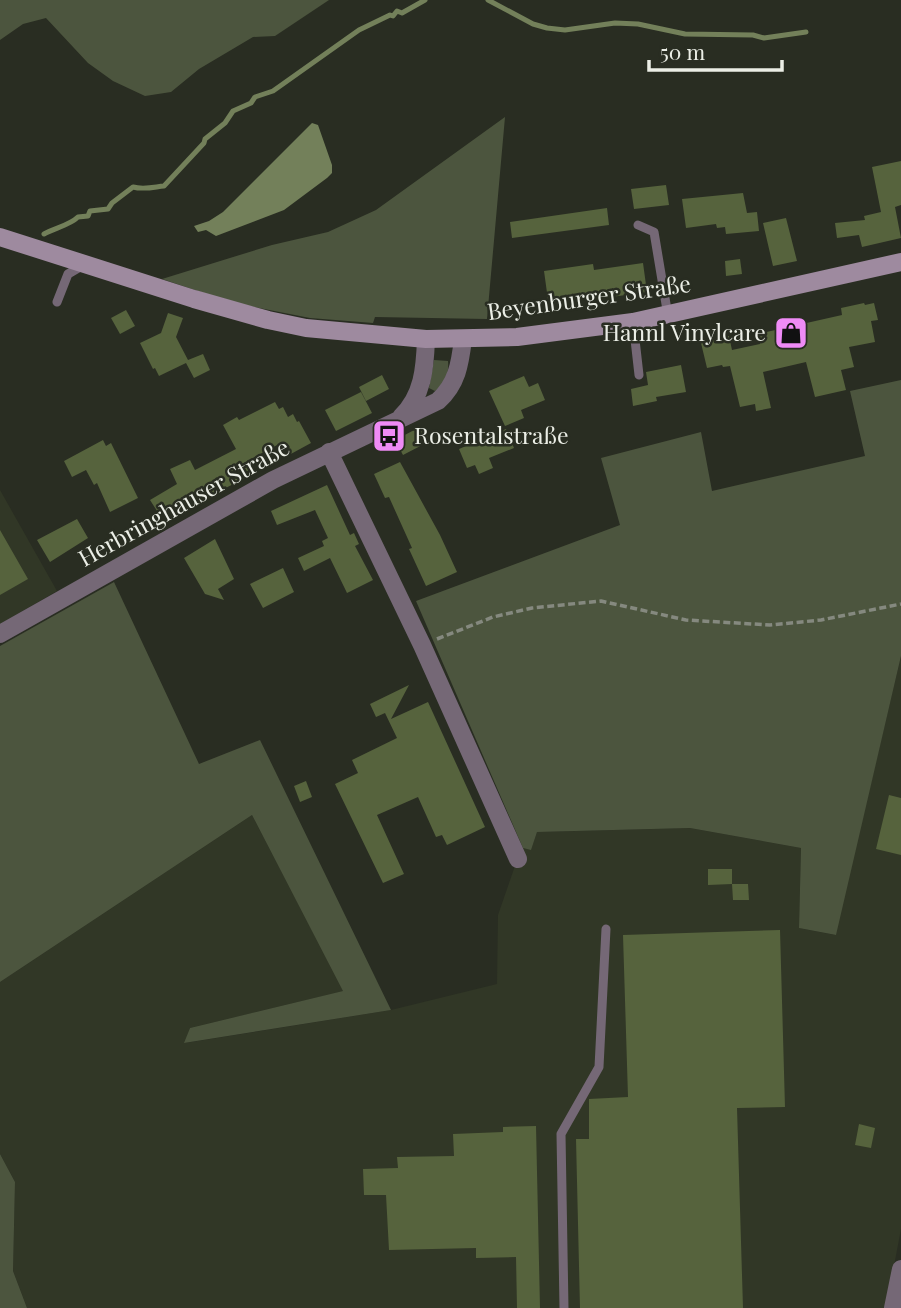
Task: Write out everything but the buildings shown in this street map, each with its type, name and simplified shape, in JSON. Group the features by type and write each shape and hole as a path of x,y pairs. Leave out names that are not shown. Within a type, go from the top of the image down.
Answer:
{"main road":[{"name":"Beyenburger Straße","path":"0,237 268,320 306,328 426,340 534,335 633,322 901,262"}],"street":[{"name":"Herbringhauser Straße","path":"396,422 412,406 419,390 424,374 426,340"},
{"name":"Herbringhauser Straße","path":"0,634 169,537 329,452 428,407 449,391 459,369 463,340"},
{"path":"329,452 422,645 518,859"},
{"path":"893,1308 901,1269"}],"lane":[{"path":"638,225 653,232 668,316"},
{"path":"57,302 68,274 85,264"},
{"path":"633,322 639,375"},
{"path":"564,1308 561,1134 599,1067 606,929"}],"path":[{"path":"422,645 493,617 532,608 601,601 686,620 770,625 821,620 901,604"}],"shaded area":[{"path":"0,0 329,0 275,36 253,37 199,69 171,92 145,96 113,81 88,63 46,18 23,24 0,40"},
{"path":"505,117 487,319 375,317 373,323 310,318 234,303 162,279 272,245 328,232 376,210"},
{"path":"312,123 318,125 332,165 332,173 327,178 284,210 216,236 206,230 198,232 194,226 223,212"},
{"path":"434,360 448,361 444,382 435,391 429,388"},
{"path":"901,380 901,656 836,935 799,928 801,848 690,828 537,832 531,850 523,848 416,601 620,525 601,458 701,432 712,491 865,456 850,391"},
{"path":"0,490 57,591 0,624"},
{"path":"114,582 199,764 260,740 391,1010 184,1043 190,1028 343,991 252,815 0,982 0,646"},
{"path":"901,656 901,1229 886,1308 27,1308 13,1271 15,1182 0,1154 0,982 252,815 344,991 190,1028 185,1043 391,1010 497,984 498,915 523,848 531,849 537,832 690,828 801,848 799,928 835,935"},
{"path":"0,1154 15,1182 13,1271 27,1308 0,1308"}],"waterway":[{"path":"44,234 78,217 88,216 90,211 108,209 133,187 164,186 205,139 225,123 233,111 251,103 255,97 273,91 359,30 393,16 397,11 402,13 425,0"},
{"path":"488,0 533,24 565,30 615,23 638,24 685,34 753,35 764,38 806,32"}],"place":[{"name":"Hannl Vinylcare","path":"791,333"},
{"name":"Rosentalstraße","path":"389,436"}]}
